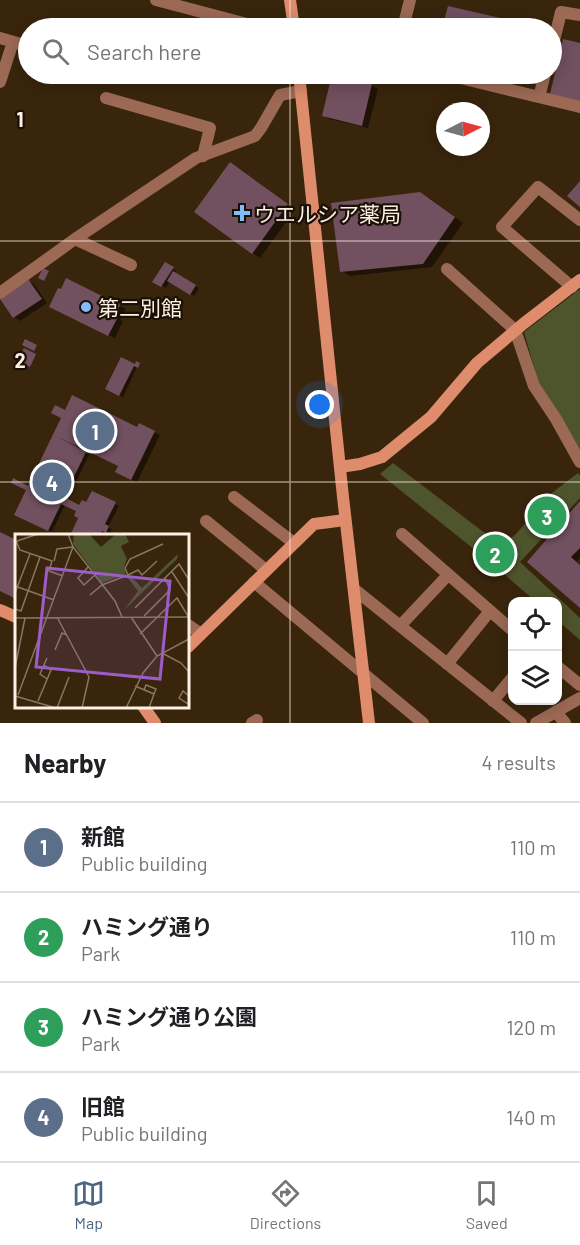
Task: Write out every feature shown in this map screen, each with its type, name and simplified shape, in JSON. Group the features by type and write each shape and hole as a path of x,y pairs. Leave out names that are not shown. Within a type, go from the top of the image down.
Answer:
{"street":[{"path":"159,0 225,18"},
{"path":"290,0 293,18"},
{"path":"406,18 410,0"},
{"path":"560,18 561,12 580,15"},
{"path":"0,38 18,43"},
{"path":"0,82 13,42"},
{"path":"300,84 345,520 369,723"},
{"path":"485,84 580,107"},
{"path":"539,97 542,84"},
{"path":"0,292 196,158 255,136 280,95 301,91"},
{"path":"106,98 210,128 203,156"},
{"path":"340,467 382,457 431,417 477,363 576,283 502,227 538,187 580,220"},
{"path":"75,239 131,265"},
{"path":"447,269 515,330 534,386 580,462"},
{"path":"234,498 294,543"},
{"path":"206,520 266,570"},
{"path":"189,645 314,524 345,520"},
{"path":"402,534 508,626"},
{"path":"400,626 448,575"},
{"path":"254,582 423,723"},
{"path":"354,589 521,723"},
{"path":"0,610 15,617"},
{"path":"447,664 490,611"},
{"path":"189,626 201,634"},
{"path":"562,670 580,685"},
{"path":"494,701 508,684"},
{"path":"536,723 580,698"},
{"path":"144,708 154,722"},
{"path":"556,712 565,723"}],"green space":[{"path":"580,289 580,453 538,381 524,332"},
{"path":"393,463 503,545 517,533 548,496 578,473 580,498 520,562 558,597 530,597 380,474"},
{"path":"562,601 580,618 580,640 562,624"}],"building":[{"path":"448,6 500,18 445,18"},
{"path":"563,39 580,43 580,101 550,94 552,84 562,84"},
{"path":"330,84 372,84 362,126 322,116"},
{"path":"230,162 288,204 252,254 194,212"},
{"path":"580,181 580,207 567,196"},
{"path":"420,192 455,217 423,264 340,272 331,203"},
{"path":"165,262 174,267 161,287 152,282"},
{"path":"43,268 49,271 44,281 38,278"},
{"path":"173,271 196,285 190,295 167,281"},
{"path":"66,278 120,305 115,316 118,317 108,336 49,307 58,288 61,289"},
{"path":"28,279 42,299 13,318 0,299"},
{"path":"25,339 37,345 34,351 22,345"},
{"path":"24,348 36,354 30,367 17,361"},
{"path":"121,357 135,364 136,361 140,363 138,368 134,366 119,396 105,389"},
{"path":"72,395 137,427 139,423 155,431 131,480 115,472 118,466 56,436 86,452 64,497 79,505 82,500 86,502 92,491 116,502 105,524 109,526 106,533 102,531 101,534 71,534 78,518 74,516 76,511 61,504 48,531 14,515 26,490 11,483 13,478 28,486 61,418 51,413 55,405 65,410"},
{"path":"580,501 580,548 571,557 580,565 580,608 527,562"},
{"path":"0,532 15,540 15,598 0,591"}],"place":[{"name":"ウエルシア薬局","path":"242,213"},
{"name":"第二別館","path":"86,307"},
{"name":"新館","path":"95,431"},
{"name":"旧館","path":"52,482"},
{"name":"ハミング通り公園","path":"547,516"},
{"name":"ハミング通り","path":"495,554"}]}
